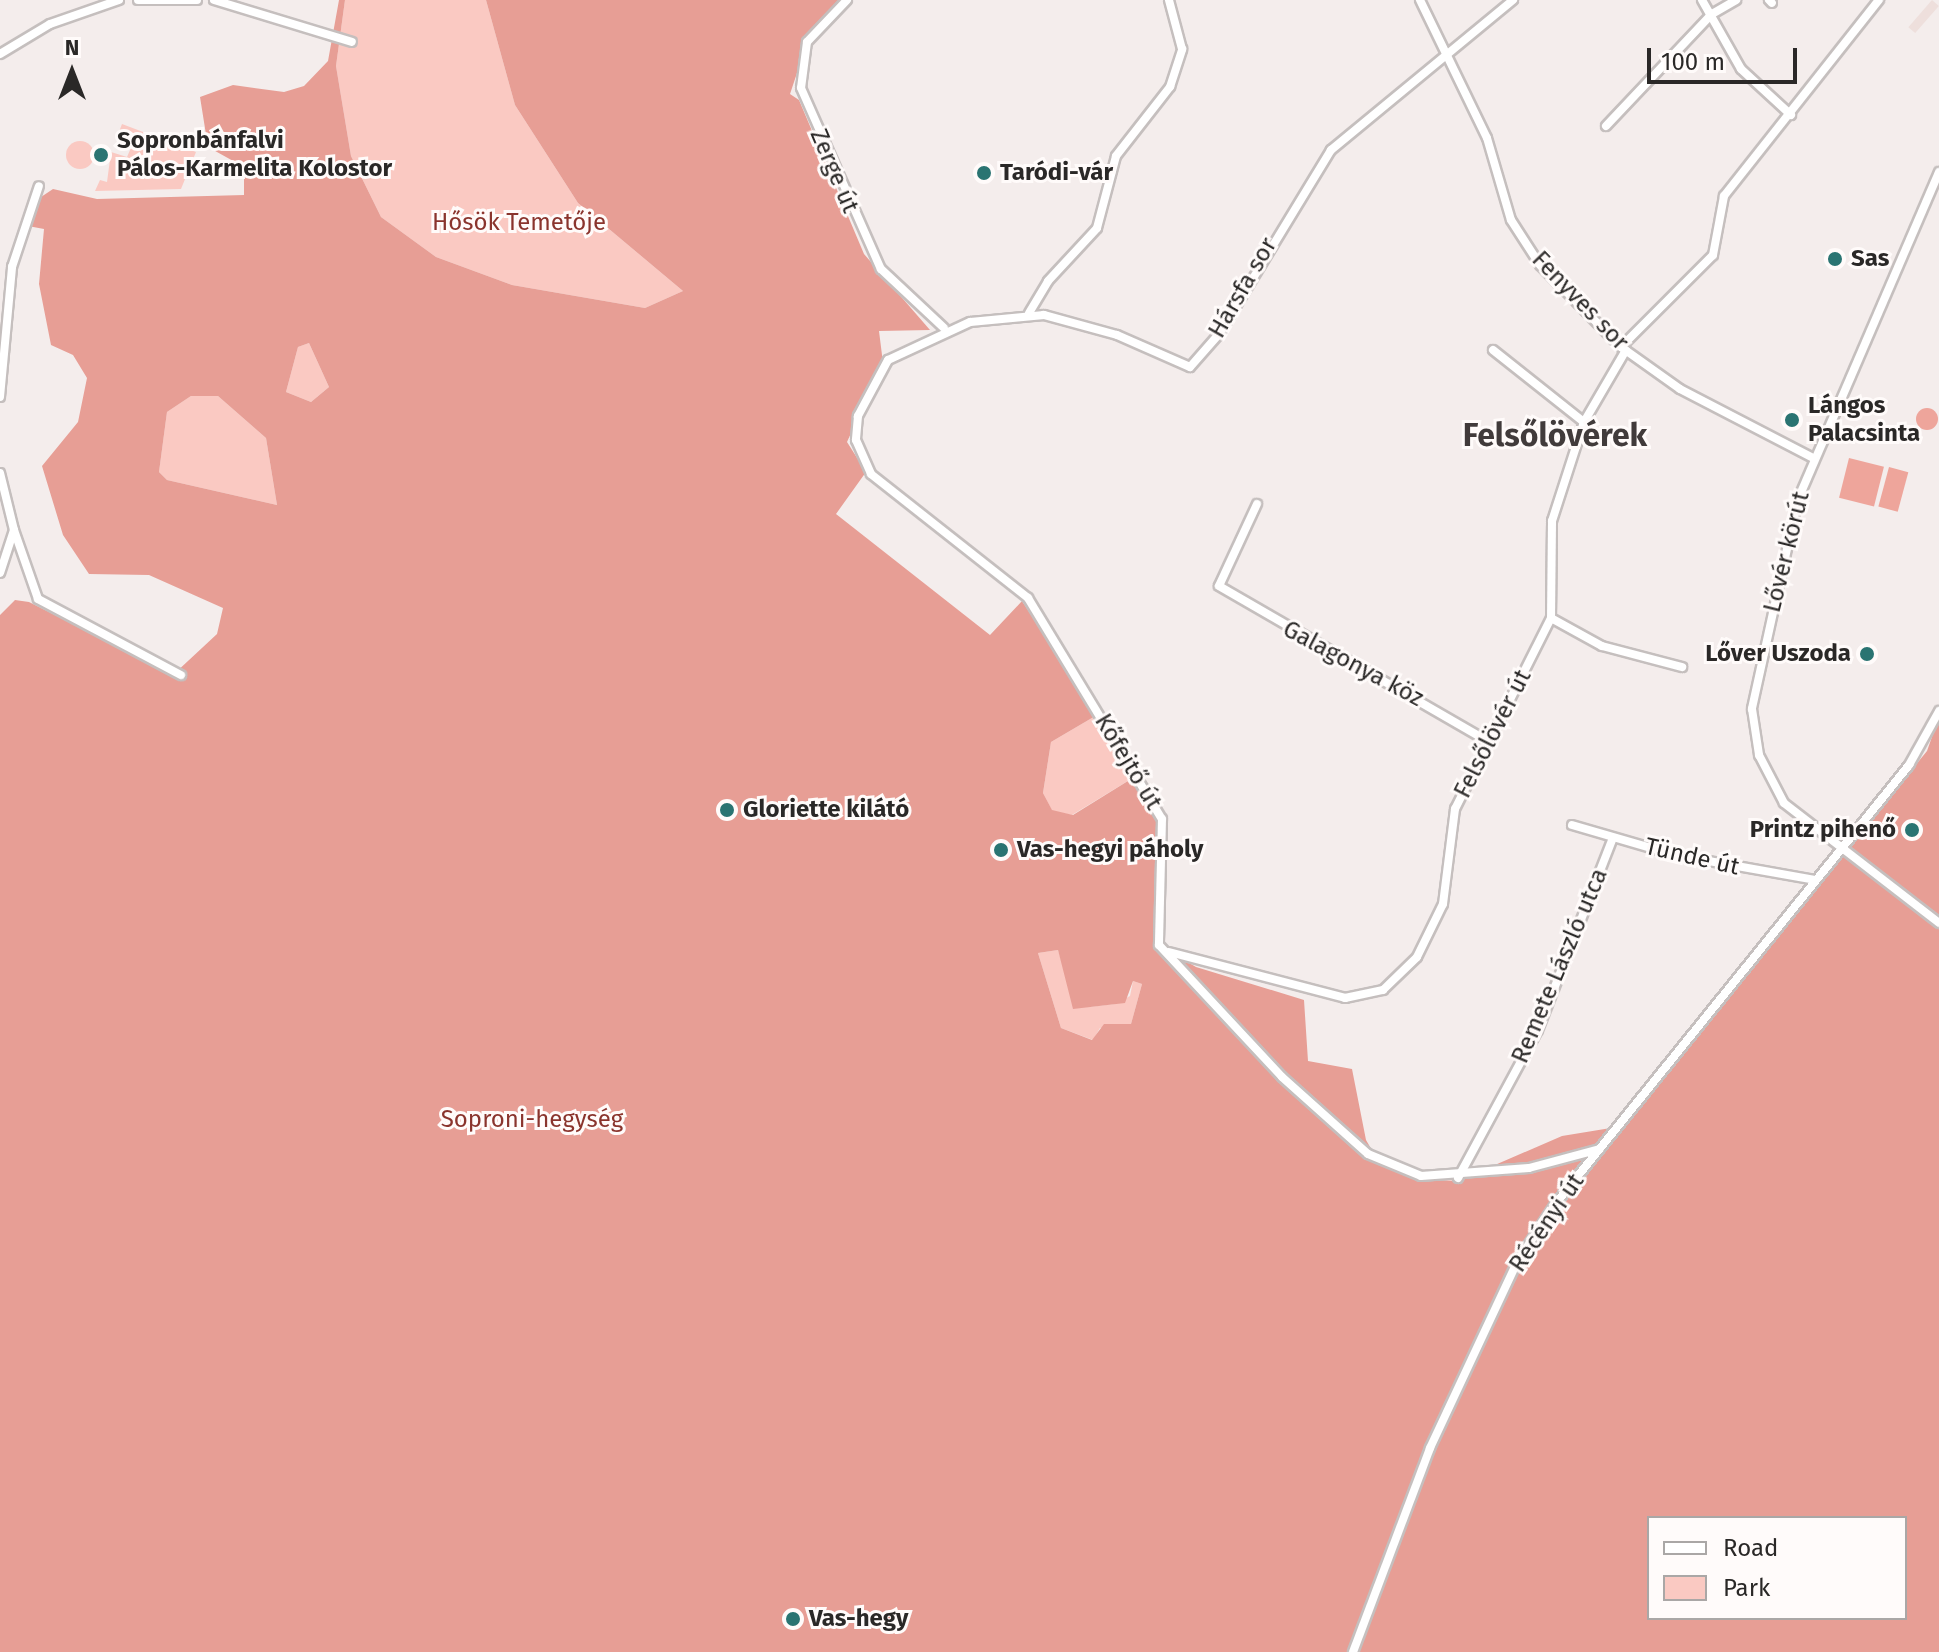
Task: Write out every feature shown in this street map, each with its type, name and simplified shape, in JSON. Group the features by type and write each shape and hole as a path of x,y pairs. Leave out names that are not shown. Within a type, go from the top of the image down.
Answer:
{"street":[{"path":"0,54 50,24 119,0"},
{"path":"138,0 197,0"},
{"path":"214,0 352,42"},
{"name":"Zerge út","path":"847,0 807,42 801,88 881,269 944,328"},
{"path":"1029,313 1048,281 1097,228 1122,144 1170,87 1182,49 1169,0"},
{"name":"Fenyves sor","path":"1420,0 1451,54 1523,241 1623,348 1727,417 1813,458"},
{"name":"Hársfa sor","path":"902,350 944,328 1029,313 1105,331 1190,367 1219,334 1320,162 1397,90 1451,54 1513,0"},
{"path":"1702,0 1741,69 1791,115"},
{"path":"1606,126 1712,14 1736,0"},
{"name":"Felsőlövér út","path":"1169,952 1318,994 1361,998 1383,990 1417,957 1438,920 1449,824 1487,741 1551,618 1552,521 1584,422 1623,348 1713,255 1724,196 1879,0"},
{"name":"Lővér körút","path":"1939,172 1813,458 1752,709 1770,782 1806,826 1841,846 1939,923"},
{"path":"0,397 12,267 39,186"},
{"name":"Kőfejtő út","path":"902,350 881,367 858,416 862,464 1028,598 1162,819 1157,939 1282,1077 1368,1154 1421,1176 1458,1178 1600,1149"},
{"path":"1493,350 1584,422"},
{"path":"0,473 14,530 38,599 181,675"},
{"name":"Galagonya köz","path":"1257,504 1219,586 1487,741"},
{"path":"0,573 14,530"},
{"path":"1551,618 1602,646 1682,667"},
{"name":"Récényi út","path":"1353,1652 1430,1448 1517,1262 1600,1149 1887,790 1939,711"},
{"name":"Tünde út","path":"1572,825 1613,838 1815,880"},
{"name":"Remete László utca","path":"1458,1178 1538,1030 1613,838"}],"shaded area":[{"path":"1932,0 1939,6 1915,33 1908,27"},
{"path":"1927,408 1935,411 1938,419 1935,427 1927,430 1919,427 1916,419 1919,411"},
{"path":"1849,458 1884,467 1874,506 1839,498"},
{"path":"1889,467 1908,472 1898,512 1878,507"}],"green space":[{"name":"Soproni-hegység","path":"339,0 345,0 336,66 351,156 381,217 436,257 512,285 645,308 683,291 578,203 515,105 486,0 849,0 807,43 790,94 799,100 864,254 930,330 879,331 883,363 847,442 866,472 836,514 990,635 1022,601 1097,715 1051,742 1043,793 1052,810 1073,815 1136,776 1159,811 1159,945 1196,967 1304,1000 1308,1061 1352,1069 1366,1140 1380,1164 1418,1179 1458,1181 1562,1136 1623,1126 1927,751 1939,717 1939,1652 0,1652 0,615 15,600 29,602 174,674 217,634 223,608 149,575 89,574 63,535 42,466 78,422 87,378 73,355 51,345 39,284 44,229 28,226 35,201 53,189 97,199 244,195 244,167 208,147 200,97 233,85 284,92 304,86 328,61","holes":["309,343 329,387 311,402 286,392 298,347","191,396 218,396 266,438 277,505 167,480 159,472 167,412","1058,950 1073,1009 1125,1003 1133,981 1142,984 1131,1024 1104,1024 1092,1040 1061,1028 1038,953"]},
{"name":"Hősök Temetője","path":"345,0 486,0 515,105 578,203 683,291 645,308 512,285 436,257 381,217 351,156 336,66"},
{"path":"122,124 196,152 181,189 95,191 100,180 107,182 111,152 127,157 133,143 117,137"},
{"path":"80,141 90,145 94,155 90,165 80,169 70,165 66,155 70,145"},
{"path":"309,343 329,387 311,402 286,392 298,347"},
{"path":"191,396 218,396 266,438 277,505 167,480 159,472 167,412"},
{"path":"1097,715 1136,776 1072,815 1052,811 1043,793 1051,742"},
{"path":"1058,950 1070,988 1089,1007 1115,1004 1130,996 1133,981 1142,984 1131,1024 1100,1028 1093,1040 1061,1028 1038,953"}],"place":[{"name":"Sopronbánfalvi Pálos-Karmelita Kolostor","path":"101,155"},
{"name":"Taródi-vár","path":"984,173"},
{"name":"Sas","path":"1835,259"},
{"name":"Lángos Palacsinta","path":"1792,420"},
{"name":"Lőver Uszoda","path":"1867,654"},
{"name":"Gloriette kilátó","path":"727,810"},
{"name":"Printz pihenő","path":"1912,830"},
{"name":"Vas-hegyi páholy","path":"1001,850"},
{"name":"Vas-hegy","path":"793,1619"}],"district":[{"name":"Felsőlövérek","path":"1555,435"}]}
